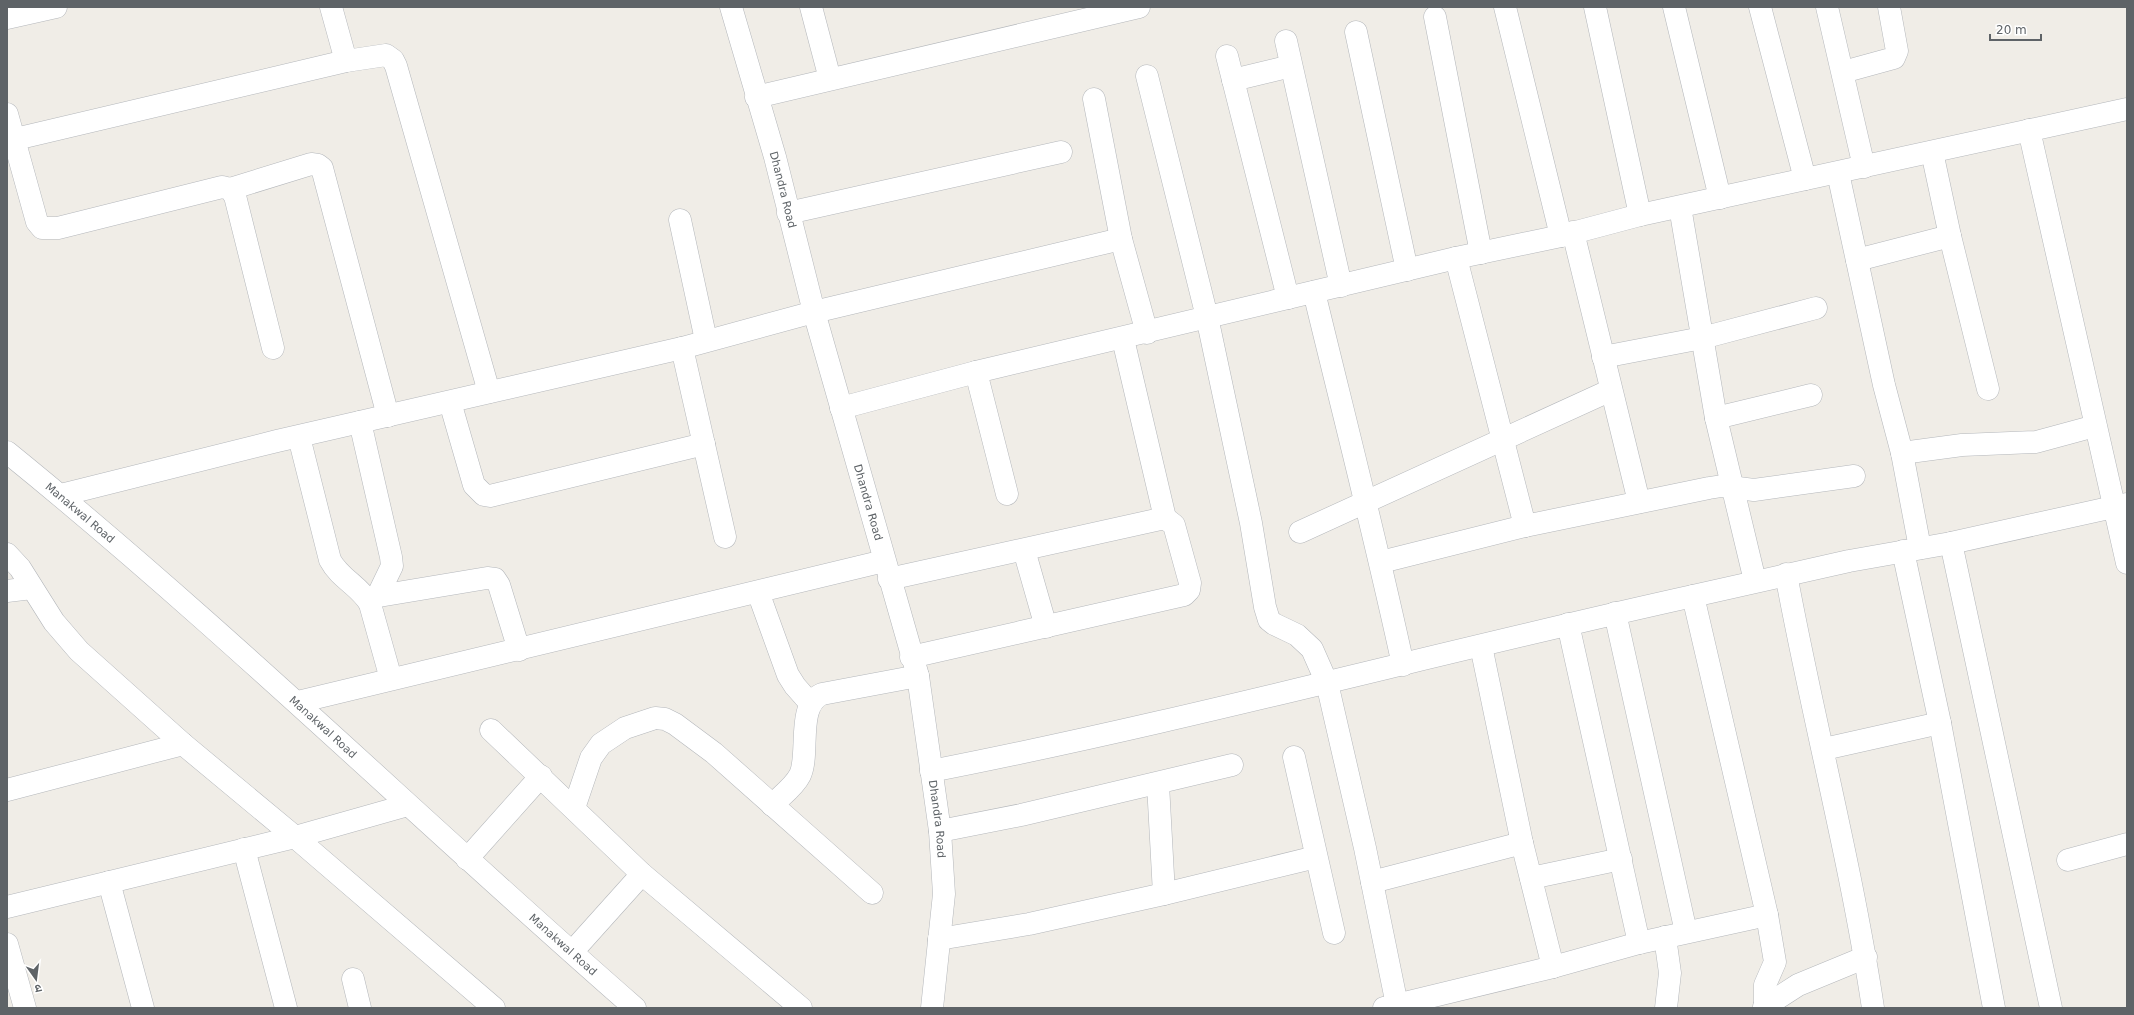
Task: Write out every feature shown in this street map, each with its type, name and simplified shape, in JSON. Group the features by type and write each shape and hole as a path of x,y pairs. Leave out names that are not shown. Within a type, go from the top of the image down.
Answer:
{"street":[{"path":"7,18 56,7"},
{"path":"331,7 346,61"},
{"name":"Dhandra Road","path":"731,7 756,97 775,157 814,312 914,667 940,830 944,894 932,1008"},
{"path":"810,7 830,79"},
{"path":"756,97 1139,7"},
{"path":"1505,7 1567,234 1603,357 1639,502"},
{"path":"1595,7 1640,215"},
{"path":"1674,7 1720,198"},
{"path":"1760,7 1805,179"},
{"path":"1827,7 1864,167"},
{"path":"1843,72 1894,58 1897,51 1889,7"},
{"path":"1435,17 1481,253"},
{"path":"1356,32 1407,270"},
{"path":"1286,41 1341,286"},
{"path":"10,140 346,61 384,55 393,60 396,66 490,392"},
{"path":"1227,56 1288,298"},
{"path":"1234,80 1291,66"},
{"path":"1148,76 1207,317 1250,516 1267,614 1274,624 1297,635 1306,642 1318,660 1327,683 1372,882 1390,1007 1553,967 1639,943 1767,915"},
{"path":"1094,99 1121,239 1147,333"},
{"path":"841,408 976,372 1123,339 1207,317 1456,258 1567,234 1640,215 2127,109"},
{"path":"7,114 10,140 37,222 42,228 58,228 222,187 230,189 311,164 318,165 322,168 388,416"},
{"path":"2029,130 2095,426 2120,506 2127,563"},
{"path":"788,213 1061,152"},
{"path":"1932,152 1950,236 1988,389"},
{"path":"1838,172 1884,385 1902,453 1912,549 1940,723 1994,1008"},
{"path":"230,189 235,196 273,348"},
{"path":"1680,207 1716,418 1755,581"},
{"path":"680,220 706,340"},
{"path":"1857,260 1950,236"},
{"path":"61,495 360,422 682,348 706,340 814,312 1121,239"},
{"path":"1456,258 1525,526"},
{"path":"1314,292 1365,503 1381,562 1403,665"},
{"path":"1603,357 1702,338 1816,308"},
{"path":"772,805 800,774 810,704 816,697 1046,627 1187,593 1190,583 1174,526 1164,518 1123,339"},
{"path":"682,348 725,536"},
{"path":"976,372 1007,494"},
{"path":"1300,532 1611,390"},
{"path":"1716,418 1811,395"},
{"path":"450,402 474,485 484,495 490,496 704,444"},
{"path":"360,422 391,557 392,566 373,596 374,612 391,679"},
{"path":"1902,453 1962,445 2036,442 2095,426"},
{"path":"299,437 330,560 339,574 373,596 461,581 487,578 495,579 500,585 519,650"},
{"name":"Manakwal Road","path":"7,452 61,495 215,628 298,702 467,859 636,1008"},
{"path":"1381,562 1525,526 1709,488 1732,487 1754,490 1854,476"},
{"path":"931,771 1006,756 1327,683 1568,624 1786,574 1912,549 1951,543 2120,506"},
{"path":"298,702 758,592 886,570 1024,550 1164,518"},
{"path":"1951,543 2051,1008"},
{"path":"1024,550 1046,627"},
{"path":"7,554 20,568 54,622 78,652 183,744 295,837 494,1008"},
{"path":"1786,574 1797,634 1824,749 1866,957 1873,1008"},
{"path":"7,591 32,588"},
{"path":"758,592 788,675 810,704"},
{"path":"1693,596 1767,915 1775,958 1774,965 1769,974 1764,992 1765,1008"},
{"path":"1615,613 1686,932"},
{"path":"1568,624 1639,943"},
{"path":"1481,646 1522,843 1553,967"},
{"path":"574,808 591,758 601,744 625,728 655,718 665,719 675,724 714,753 872,893"},
{"path":"1824,749 1940,723"},
{"path":"491,730 541,776 642,874 801,1008"},
{"path":"7,790 183,744"},
{"path":"1294,757 1334,933"},
{"path":"940,830 1158,784 1232,765"},
{"path":"467,859 541,776"},
{"path":"1158,784 1164,894"},
{"path":"7,907 295,837 408,805"},
{"path":"1372,882 1522,843"},
{"path":"2068,860 2127,844"},
{"path":"244,849 286,1008"},
{"path":"939,939 1029,924 1164,894 1316,857"},
{"path":"1531,878 1621,859"},
{"path":"572,952 642,874"},
{"path":"109,882 143,1008"},
{"path":"1665,937 1670,973 1666,1008"},
{"path":"7,944 26,1008"},
{"path":"1765,1008 1790,989 1866,957"},
{"path":"1769,974 1790,989"},
{"path":"353,979 360,1008"}]}
